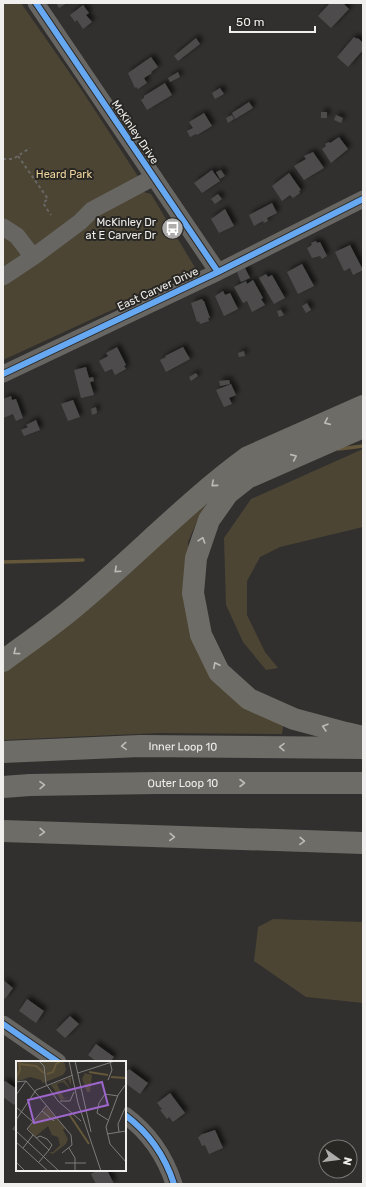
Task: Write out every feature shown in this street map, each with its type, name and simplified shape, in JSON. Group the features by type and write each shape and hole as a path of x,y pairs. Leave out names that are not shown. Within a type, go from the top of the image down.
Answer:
{"highway":[{"path":"3,661 71,610 174,519 248,457 363,406"},
{"path":"363,427 247,478 228,493 209,520 196,558 193,593 200,635 220,672 249,699 294,719 363,737"},
{"name":"Inner Loop 10","path":"3,752 140,746 363,748"},
{"name":"Outer Loop 10","path":"3,787 30,785 157,783 363,783"},
{"path":"3,831 363,843"}],"street":[{"name":"McKinley Drive","path":"36,3 218,272"},
{"path":"3,277 33,258 80,222 92,210 154,177"},
{"name":"East Carver Drive","path":"3,374 218,272 363,199"},
{"path":"3,227 17,236 33,258"},
{"path":"3,1024 57,1061"},
{"path":"126,1116 138,1125 161,1153 174,1184"}],"path":[{"path":"3,159 18,156 30,148"},
{"path":"18,156 48,199 43,203 51,215"}],"green space":[{"name":"Heard Park","path":"3,3 21,3 81,89 145,187 144,192 151,194 197,271 3,360"},
{"path":"363,449 363,527 280,547 260,557 247,581 247,615 265,652 278,668 266,670 243,642 226,605 224,538 251,499"},
{"path":"209,499 188,542 188,555 198,648 284,721 282,734 159,733 3,740 3,670"},
{"path":"273,919 363,922 363,1003 306,997 254,961 258,927"}],"building":[{"path":"56,3 67,3 59,8"},
{"path":"330,3 343,3 349,9 331,28 318,16"},
{"path":"83,5 89,13 86,15 92,22 83,29 77,20 75,22 70,15"},
{"path":"354,37 357,39 358,38 363,43 363,50 348,67 337,57"},
{"path":"196,38 200,44 178,61 174,56"},
{"path":"151,57 158,67 144,78 147,83 138,89 136,87 135,88 128,73"},
{"path":"178,72 180,77 170,82 168,78"},
{"path":"165,83 172,95 147,110 141,100 144,96"},
{"path":"220,88 224,94 215,99 212,93"},
{"path":"249,102 253,108 235,119 232,113"},
{"path":"321,112 327,112 327,118 321,118"},
{"path":"204,113 212,126 197,135 196,134 190,137 187,131 193,128 189,122"},
{"path":"232,115 234,119 228,123 226,118"},
{"path":"336,115 343,118 341,123 334,120"},
{"path":"339,137 348,149 331,163 322,149 326,146 325,144 330,143"},
{"path":"313,152 324,168 304,180 294,166 306,159 304,156"},
{"path":"212,170 220,181 202,193 194,183"},
{"path":"221,170 225,176 220,179 216,172"},
{"path":"289,173 301,190 299,191 300,193 293,198 290,195 282,201 272,186"},
{"path":"218,194 222,199 215,204 211,199"},
{"path":"272,203 277,213 267,218 268,221 264,223 263,221 254,226 249,215"},
{"path":"225,209 234,226 219,233 211,219"},
{"path":"316,241 317,243 320,242 327,256 322,259 320,256 312,258 307,248 312,245 311,243"},
{"path":"350,245 363,270 353,275 350,268 344,271 335,252"},
{"path":"302,264 314,286 298,294 287,272"},
{"path":"245,268 250,278 241,282 237,272"},
{"path":"266,274 268,277 272,275 285,298 274,304 259,278"},
{"path":"253,280 263,298 261,299 265,305 252,312 247,301 243,303 234,287 246,281 247,284"},
{"path":"223,291 225,295 230,293 238,309 224,316 215,296"},
{"path":"202,299 210,318 208,318 209,321 200,324 199,321 197,322 191,303"},
{"path":"307,303 311,310 306,313 302,306"},
{"path":"281,310 284,315 279,317 277,311"},
{"path":"117,347 126,365 124,366 126,369 115,375 112,369 105,372 99,361 108,356 106,353"},
{"path":"183,347 190,359 166,372 160,360"},
{"path":"244,351 245,356 239,357 238,353"},
{"path":"86,367 89,378 93,377 94,381 90,382 94,395 81,398 74,370"},
{"path":"196,373 198,376 191,381 189,377"},
{"path":"229,380 230,384 220,386 219,381"},
{"path":"231,384 236,395 229,398 232,404 224,407 216,390"},
{"path":"11,396 12,400 16,399 23,418 16,421 13,414 3,418 3,399"},
{"path":"73,400 80,417 68,421 61,404"},
{"path":"96,407 97,413 92,415 91,409"},
{"path":"36,420 40,430 24,436 21,430 28,427 26,425"},
{"path":"3,980 13,988 5,999 3,997"},
{"path":"27,999 44,1011 36,1023 19,1011"},
{"path":"70,1016 79,1024 65,1038 56,1030"},
{"path":"96,1044 114,1057 111,1061 96,1061 88,1055"},
{"path":"129,1069 148,1083 140,1094 126,1084 126,1073"},
{"path":"5,1081 16,1088 16,1102 14,1105 3,1097 3,1083"},
{"path":"170,1093 185,1113 173,1122 169,1117 167,1119 157,1103"},
{"path":"16,1124 16,1132 12,1129"},
{"path":"215,1130 223,1148 209,1154 205,1145 202,1146 198,1137"},
{"path":"96,1171 108,1171 114,1184 96,1184 91,1174"}],"waterway":[{"path":"339,449 363,446"},
{"path":"3,562 83,560"}],"cycle path":[{"path":"36,3 218,272"},
{"path":"3,374 218,272 363,199"},
{"path":"3,1024 57,1061"},
{"path":"126,1116 141,1129 155,1145 166,1164 174,1184"}],"place":[{"name":"McKinley Dr at E Carver Dr","path":"172,228"}]}
